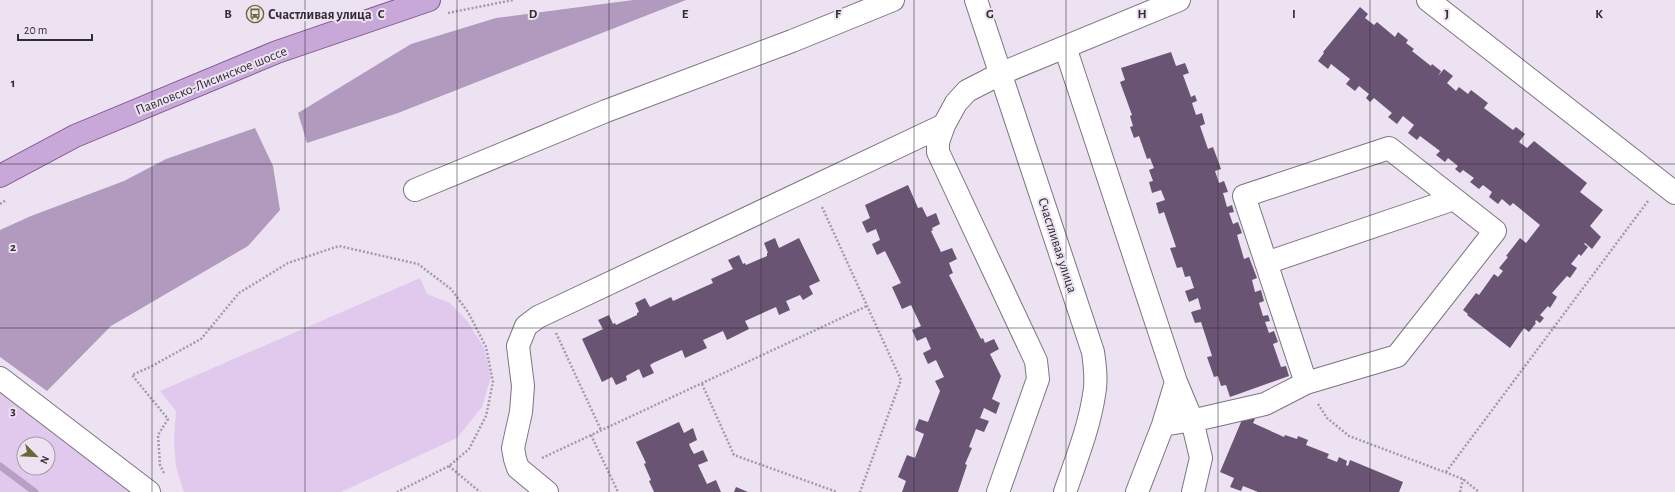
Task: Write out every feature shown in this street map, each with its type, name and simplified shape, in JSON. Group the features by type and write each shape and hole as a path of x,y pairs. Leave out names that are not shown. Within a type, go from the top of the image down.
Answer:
{"main road":[{"name":"Павловско-Лисинское шоссе","path":"0,176 75,136 277,52 435,8"}],"street":[{"path":"415,190 606,111 792,41 893,0"},
{"name":"Счастливая улица","path":"976,0 1002,73 1093,352 1095,394 1086,428 1065,492"},
{"path":"998,492 1038,379 1037,366 938,152 938,142 944,125 956,103 968,91 1002,73 1179,0"},
{"path":"1428,0 1668,188"},
{"path":"1065,47 1176,382 1192,420 1201,458 1193,492"},
{"path":"547,492 520,468 515,459 513,448 521,412 523,386 518,346 526,326 538,317 944,125"},
{"path":"1163,425 1265,404 1306,383 1397,356 1495,231 1389,148 1244,196 1306,383"},
{"path":"1266,263 1454,200"},
{"path":"0,378 149,492"},
{"path":"1137,492 1163,425 1176,382"}],"path":[{"path":"435,8 456,10 513,0"},
{"path":"1446,472 1668,188"},
{"path":"828,222 901,380 860,492"},
{"path":"167,478 160,465 158,434 168,419 132,375 150,367 201,339 239,293 288,263 339,246 418,264 451,289 468,312 486,347 493,382 486,416 469,449 449,466 397,492"},
{"path":"520,468 868,306"},
{"path":"547,313 601,430"},
{"path":"1306,383 1327,418 1348,436 1463,479 1479,492"},
{"path":"702,384 734,455 837,492"},
{"path":"591,435 618,492"},
{"path":"449,466 480,492"},
{"path":"1460,492 1463,479"}],"shaded area":[{"path":"633,0 686,0 398,113 307,143 298,113 411,44 496,18"},
{"path":"255,128 273,166 280,210 248,246 111,326 47,391 0,357 0,230 31,216 124,181 166,159"},
{"path":"420,278 427,294 450,303 468,322 484,348 491,377 482,407 457,438 341,492 184,492 176,467 174,440 176,411 160,391"},
{"path":"0,378 149,492 0,492"}],"building":[{"path":"1360,7 1368,14 1365,18 1374,25 1377,22 1395,37 1398,32 1408,40 1406,43 1414,49 1412,51 1431,66 1432,64 1441,71 1438,76 1444,69 1453,76 1447,83 1456,91 1459,87 1468,94 1471,90 1488,103 1484,108 1513,130 1516,127 1525,134 1519,142 1527,148 1534,141 1587,183 1580,192 1603,210 1590,226 1601,237 1592,249 1585,243 1584,244 1588,247 1581,256 1579,254 1571,264 1577,268 1570,278 1567,276 1552,293 1557,297 1550,308 1548,306 1540,315 1544,318 1540,323 1536,320 1536,323 1529,332 1524,328 1510,348 1467,315 1468,314 1463,310 1476,293 1479,295 1494,274 1498,277 1503,271 1499,268 1520,238 1526,243 1540,225 1513,203 1510,206 1502,199 1498,204 1489,197 1492,192 1483,185 1479,189 1470,182 1474,178 1463,170 1460,173 1455,169 1458,166 1448,158 1445,162 1436,155 1440,151 1420,136 1417,140 1408,133 1414,125 1403,116 1397,124 1388,117 1392,113 1374,98 1370,102 1366,98 1369,94 1359,86 1355,91 1346,84 1350,79 1331,64 1328,69 1318,61 1324,53 1323,52"},
{"path":"1171,52 1176,66 1185,63 1189,73 1183,75 1191,97 1195,95 1197,101 1192,103 1196,115 1202,113 1205,124 1200,126 1208,149 1213,147 1221,169 1215,171 1219,183 1224,181 1228,192 1223,193 1227,207 1232,205 1234,212 1229,213 1233,224 1238,222 1242,233 1237,235 1244,259 1249,257 1257,278 1252,280 1255,292 1261,290 1264,301 1259,303 1263,316 1268,315 1270,321 1265,322 1269,333 1274,331 1278,342 1273,344 1281,367 1286,366 1289,376 1230,397 1226,385 1221,386 1218,376 1214,377 1207,357 1212,356 1201,322 1195,323 1191,312 1201,309 1198,298 1189,302 1185,291 1194,288 1190,276 1185,277 1182,267 1177,268 1170,248 1176,247 1164,212 1159,214 1156,203 1165,200 1161,190 1152,193 1149,182 1153,181 1149,170 1154,168 1150,158 1147,159 1139,136 1134,138 1130,127 1133,126 1130,116 1132,115 1120,82 1125,80 1121,68"},
{"path":"908,185 918,208 922,207 927,217 936,213 940,224 932,228 933,230 931,231 941,252 952,248 957,259 949,263 953,273 949,275 981,339 983,338 985,343 994,339 999,349 990,354 1001,376 992,399 1000,403 996,414 984,408 980,418 989,421 984,432 976,429 969,447 972,448 965,464 967,465 958,492 902,492 906,481 898,477 907,455 915,458 924,434 915,430 919,419 928,422 940,391 935,381 944,377 936,360 928,364 923,353 931,349 926,337 917,341 912,330 921,326 911,305 902,309 892,287 901,283 885,251 877,255 872,244 880,240 876,229 867,233 862,222 870,218 865,205"},
{"path":"775,238 779,248 799,238 820,281 809,286 813,294 803,300 800,295 786,301 790,310 779,315 776,307 745,321 749,329 727,340 723,331 703,340 707,348 685,358 682,350 653,363 650,365 654,373 643,378 639,369 626,376 627,380 616,385 612,377 602,382 582,339 603,329 598,320 609,315 613,324 615,323 616,325 637,315 639,312 635,303 645,298 650,307 671,297 673,301 713,283 711,279 733,269 728,260 739,255 743,264 745,263 746,265 767,256 768,253 764,243"},
{"path":"1244,415 1255,419 1253,423 1284,437 1285,435 1297,439 1298,436 1308,440 1306,445 1329,454 1327,458 1337,462 1339,457 1347,461 1346,465 1348,466 1350,460 1403,482 1399,492 1258,492 1243,486 1241,491 1230,487 1234,478 1220,472"},
{"path":"679,422 684,433 693,428 697,440 689,444 691,449 694,454 703,450 708,461 698,465 707,484 716,480 721,492 654,492 649,481 651,480 644,464 646,463 636,442"},
{"path":"736,487 748,492 734,492"}],"waterway":[{"path":"0,466 35,492"}],"place":[{"name":"Счастливая улица","path":"255,14"}]}
